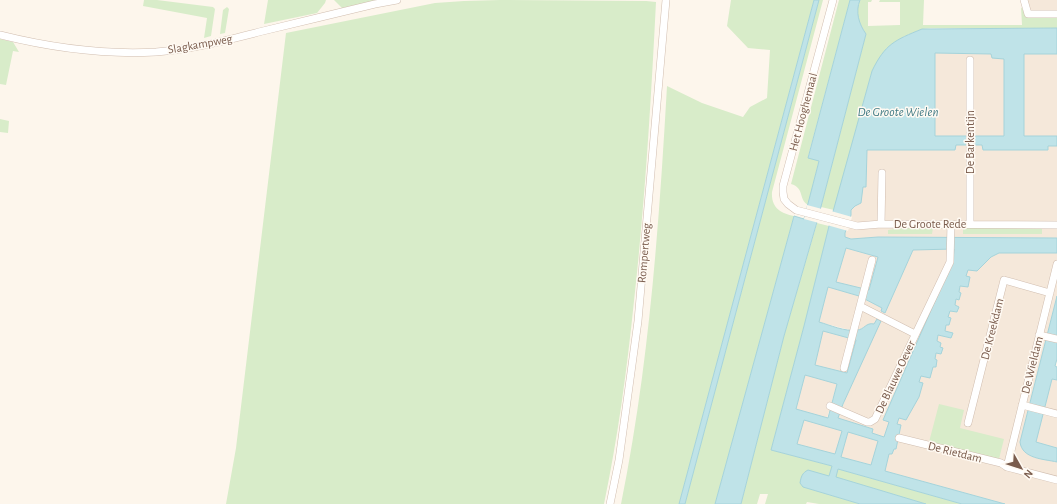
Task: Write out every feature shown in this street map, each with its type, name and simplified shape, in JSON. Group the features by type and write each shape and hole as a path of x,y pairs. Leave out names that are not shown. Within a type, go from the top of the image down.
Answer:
{"street":[{"name":"Slagkampweg","path":"0,36 44,46 74,50 105,52 157,52 204,46 375,4 397,0"},
{"name":"Rompertweg","path":"610,504 619,460 638,321 666,0"},
{"name":"Het Hooghemaal","path":"805,212 796,210 787,203 784,197 784,186 834,0"},
{"path":"1024,0 1028,14 1057,14"},
{"name":"De Barkentijn","path":"970,60 970,224"},
{"path":"881,224 882,173"},
{"name":"De Groote Rede","path":"805,212 859,226 881,224 1057,225"},
{"name":"De Blauwe Oever","path":"830,406 867,422 872,421 877,416 950,262 951,224"},
{"path":"844,368 872,260"},
{"name":"De Wieldam","path":"1007,467 1042,335 1050,293 1057,267"},
{"name":"De Kreekdam","path":"968,423 1004,280 1050,293"},
{"name":"De Blauwe Oever","path":"861,303 915,334"},
{"path":"1042,335 1057,339"},
{"path":"1024,406 1057,414"},
{"path":"872,421 878,427"},
{"name":"De Rietdam","path":"899,438 1001,463 1007,467 1057,480"}],"shaded area":[{"path":"1027,0 1057,0 1057,14 1028,14"},
{"path":"935,53 992,54 992,58 1004,58 1004,136 934,136"},
{"path":"1024,54 1057,54 1057,136 1024,136"},
{"path":"955,145 983,145 983,150 1047,150 1048,146 1057,146 1057,238 878,237 851,239 845,237 851,210 855,206 863,187 866,186 867,149 955,150"},
{"path":"846,248 878,257 869,291 836,282"},
{"path":"954,249 953,260 884,420 889,422 884,437 872,433 873,429 838,418 874,324 867,325 859,330 850,330 819,322 828,287 859,296 882,308 884,313 913,250"},
{"path":"999,253 1057,253 1057,296 1020,442 1030,456 1057,462 1057,504 1005,504 885,471 889,453 896,449 901,426 897,424 899,418 922,383 919,382 921,376 935,367 936,353 941,354 937,341 938,335 951,338 953,333 945,331 946,324 949,325 951,318 948,317 950,311 958,312 959,307 955,306 956,299 959,300 960,285 968,287 970,277 966,276 968,269 986,262 991,257"},
{"path":"823,331 856,340 847,373 814,365"},
{"path":"805,374 837,384 827,418 796,409"},
{"path":"1052,379 1057,380 1057,448 1036,442"},
{"path":"804,419 842,431 835,455 797,444"},
{"path":"848,432 878,441 872,465 841,457"}],"green space":[{"path":"144,0 157,0 213,7 215,9 211,36 204,38 207,18 143,6"},
{"path":"268,0 326,0 317,13 264,24"},
{"path":"334,0 380,0 342,8"},
{"path":"500,0 656,2 647,152 638,264 622,403 604,504 226,504 236,448 286,33 435,3"},
{"path":"731,0 814,0 679,504 621,504 639,400 652,296 667,86 702,103 743,117 750,107 767,98 770,50 748,48 727,26"},
{"path":"819,0 823,0 772,192 772,198 775,206 781,211 794,216 715,504 685,504"},
{"path":"839,0 850,0 808,157 819,160 808,205 803,200 798,188 791,184"},
{"path":"860,0 872,0 871,2 868,2 868,26 900,25 900,2 879,2 880,0 924,0 923,25 1022,25 1021,7 1025,13 1057,15 1057,28 931,28 922,29 903,37 872,71 834,210 821,207 866,34 858,18"},
{"path":"227,7 229,9 225,33 220,34 223,10"},
{"path":"0,39 13,42 19,52 13,51 6,85 0,84"},
{"path":"0,119 9,121 8,133 0,132"},
{"path":"817,223 829,226 771,450 832,466 829,476 800,483 804,487 860,504 819,504 807,502 806,504 765,504 768,494 760,494 757,504 741,504 784,336"},
{"path":"903,228 933,228 932,234 888,234 888,230"},
{"path":"963,228 1042,228 1042,234 963,234"},
{"path":"939,404 964,410 960,428 1004,439 999,459 929,442"},
{"path":"838,469 962,504 926,504 835,477"}],"water":[{"path":"814,0 819,0 685,504 679,504"},
{"path":"850,0 860,0 858,18 866,34 817,222 784,336 741,504 715,504 794,216 804,219 819,161 808,158"},
{"name":"De Groote Wielen","path":"1057,28 1057,54 1024,54 1024,136 1057,136 1057,146 1048,146 1048,150 983,150 982,145 956,145 955,150 867,150 866,187 863,187 861,203 851,210 851,215 845,233 845,237 851,239 878,237 1057,238 1057,253 999,253 991,257 977,271 968,270 966,276 970,277 968,287 960,286 959,292 961,293 959,300 956,299 955,305 959,307 957,312 950,311 948,317 951,318 949,325 946,325 945,331 953,333 951,338 938,335 937,341 941,343 940,347 943,348 941,354 936,353 936,367 933,367 930,378 921,376 919,382 923,383 919,397 906,420 899,418 897,424 901,425 896,449 894,449 892,454 889,454 885,471 1005,504 962,504 838,469 836,477 926,504 860,504 803,487 800,483 804,472 808,470 829,476 832,466 771,450 829,226 872,71 886,49 905,36 922,29","holes":["935,53 991,54 992,58 1004,59 1004,136 935,136","846,248 878,257 869,290 836,282","954,249 953,260 883,420 889,422 884,437 872,433 873,429 838,418 881,321 877,319 874,324 869,324 859,330 843,329 819,322 828,287 859,296 882,308 881,311 885,313 913,250","823,331 856,340 847,373 815,365","805,375 837,384 828,418 796,409","804,420 842,431 835,454 797,444","848,432 878,441 871,465 841,457"]},
{"path":"1057,296 1057,359 1055,366 1057,367 1057,380 1052,379 1036,442 1057,448 1057,462 1040,459 1029,455 1022,448 1020,442"}],"pier":[{"path":"807,205 822,209 819,223 804,219"},
{"path":"831,211 852,217 848,231 827,225"}]}
